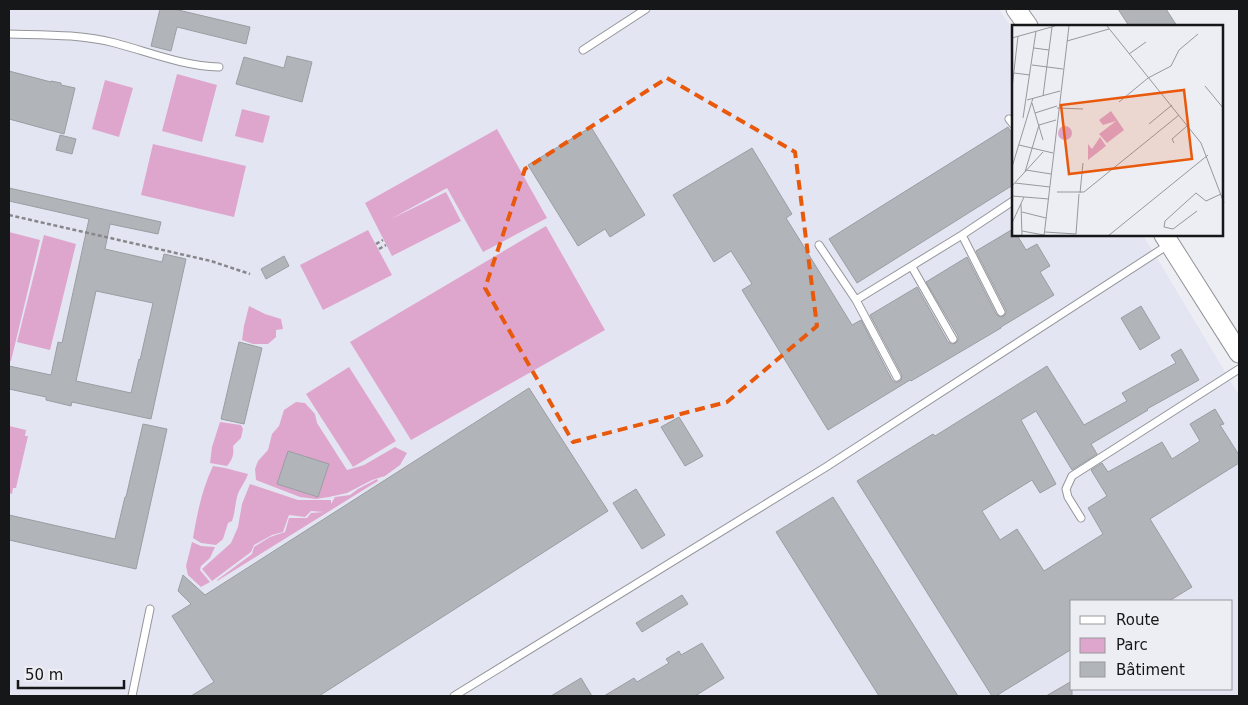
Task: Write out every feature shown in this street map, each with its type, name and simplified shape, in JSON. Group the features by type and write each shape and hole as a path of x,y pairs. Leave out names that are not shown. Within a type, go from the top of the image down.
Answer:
{"main road":[{"path":"1016,9 1027,25"},
{"path":"1167,239 1239,353"}],"lane":[{"path":"583,50 646,9"},
{"path":"9,34 80,36 115,43 204,67 219,67"},
{"path":"856,300 962,236 1012,202"},
{"path":"962,236 1001,312"},
{"path":"454,696 826,467 1167,239"},
{"path":"820,245 856,300 898,377"},
{"path":"912,267 953,339"},
{"path":"1081,518 1068,497 1066,488 1072,476 1239,369"},
{"path":"132,696 150,609"}],"path":[{"path":"9,215 211,260 250,274"},
{"path":"376,244 384,240"},
{"path":"379,249 386,245"}],"highlighted area":[{"path":"667,78 795,152 817,326 727,402 573,442 485,288 525,169"}],"shaded area":[{"path":"9,9 999,9 1012,28 1012,236 1144,236 1239,395 1239,696 9,696"}],"green space":[{"path":"177,74 217,85 202,142 162,131"},
{"path":"105,80 133,88 119,137 92,129"},
{"path":"242,109 270,116 263,143 235,136"},
{"path":"497,129 547,218 483,252 447,188 391,219 446,192 461,221 392,256 365,203"},
{"path":"153,144 246,166 234,217 141,195"},
{"path":"546,226 605,330 411,440 350,342"},
{"path":"368,230 392,275 323,310 300,265"},
{"path":"9,232 40,240 11,361 9,361"},
{"path":"44,235 76,244 50,350 17,342"},
{"path":"249,306 281,319 283,329 276,330 276,337 268,344 253,344 242,340"},
{"path":"349,367 396,441 353,467 306,394"},
{"path":"296,402 305,403 315,414 317,423 347,470 364,465 395,447 407,453 400,465 385,476 372,480 347,493 329,497 316,499 300,497 256,480 255,469 258,461 268,450 272,434 279,426 284,410"},
{"path":"220,422 241,425 243,429 241,438 233,446 233,456 227,466 210,463 212,447"},
{"path":"9,426 26,430 25,436 28,436 16,488 13,488 12,494 9,493"},
{"path":"213,466 248,474 238,494 232,521 228,523 223,539 216,545 201,543 193,538 203,493"},
{"path":"377,479 378,481 217,581 252,554 254,547 270,537 285,532 289,518 307,518 311,513 324,512 311,511 305,517 289,515 283,532 272,535 254,545 251,552 212,581 202,569 231,543 238,527 242,504 250,484 298,500 331,500 331,504 335,497 350,495"},
{"path":"192,542 201,546 215,547 210,558 201,566 200,570 210,582 201,587 188,575 186,566"}],"building":[{"path":"160,9 174,9 250,27 246,44 177,27 171,51 151,46"},
{"path":"1118,9 1166,9 1176,25 1128,25"},
{"path":"287,56 312,62 302,102 236,84 244,57 284,68"},
{"path":"9,71 75,88 64,134 9,119"},
{"path":"591,127 645,215 610,237 605,229 578,246 528,165"},
{"path":"1008,127 1012,133 1012,186 857,283 829,239"},
{"path":"60,135 76,139 72,154 56,150"},
{"path":"752,148 792,214 786,218 852,325 861,320 892,380 895,382 901,380 902,375 870,315 917,287 948,342 956,343 958,336 926,282 967,257 996,314 1000,317 1004,316 1006,310 976,251 1012,230 1012,236 1018,236 1026,250 1037,244 1050,266 1040,272 1054,295 828,430 742,290 752,284 731,251 714,262 673,195"},
{"path":"9,188 161,222 158,234 110,224 105,249 162,262 164,254 186,259 151,419 72,402 71,406 46,400 46,397 9,389 9,366 51,375 58,342 62,343 89,219 9,201","holes":["96,291 153,303 131,393 76,381"]},
{"path":"284,256 289,266 266,279 261,269"},
{"path":"1141,306 1160,338 1140,350 1121,318"},
{"path":"239,342 262,348 244,424 221,419"},
{"path":"1181,349 1199,380 1147,409 1091,444 1097,454 1072,470 1036,411 1021,420 1056,484 1040,493 1032,480 982,511 1000,540 1017,529 1044,571 1103,534 1088,508 1107,496 1091,470 1102,463 1108,472 1162,442 1172,459 1200,441 1190,424 1215,409 1224,424 1220,425 1239,455 1239,463 1150,519 1192,587 1171,600 1070,600 1070,650 996,696 992,696 857,481 933,434 935,436 1047,366 1084,425 1127,401 1122,393 1176,363 1171,355"},
{"path":"529,388 608,511 319,696 191,696 214,682 172,616 191,604 178,591 183,575 205,595"},
{"path":"679,417 703,456 685,466 661,427"},
{"path":"143,424 167,429 136,569 9,540 9,515 115,539"},
{"path":"288,451 329,464 318,497 277,484"},
{"path":"636,489 665,535 642,549 613,503"},
{"path":"833,497 958,696 879,696 776,532"},
{"path":"682,595 688,604 642,632 636,623"},
{"path":"702,643 724,678 695,696 604,696 634,678 637,682 669,663 666,659 679,651 681,655"},
{"path":"581,678 592,696 551,696"},
{"path":"1070,682 1072,696 1046,696"}]}
